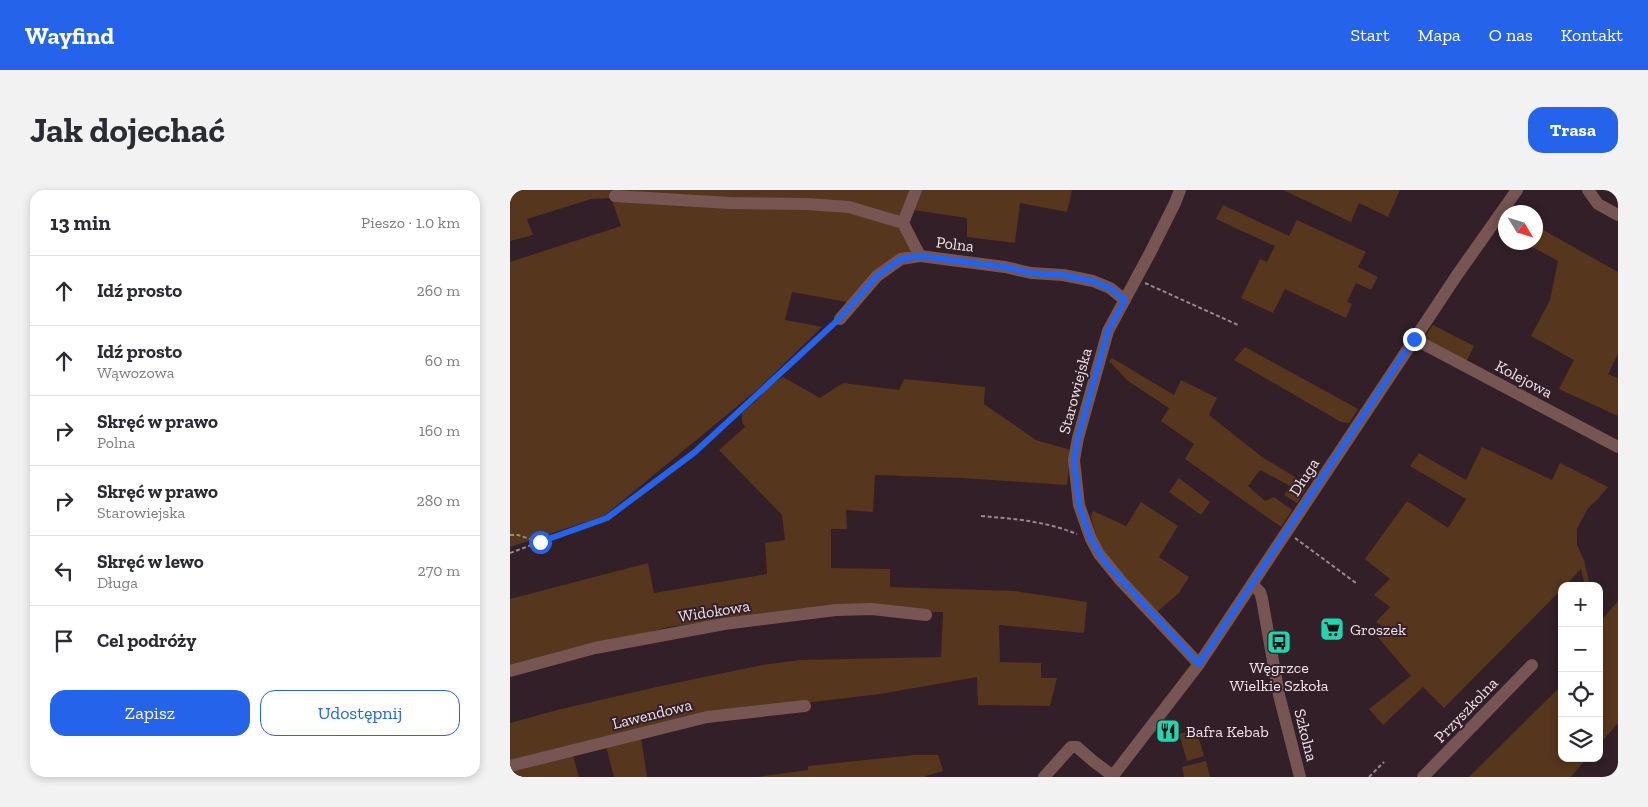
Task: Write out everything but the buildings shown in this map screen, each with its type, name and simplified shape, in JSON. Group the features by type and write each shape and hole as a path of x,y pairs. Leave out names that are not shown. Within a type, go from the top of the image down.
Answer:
{"street":[{"path":"615,196 729,203 807,204 849,207 903,223 916,190"},
{"name":"Starowiejska","path":"1180,190 1108,331 1078,438 1074,460 1079,505 1091,539 1105,562 1199,664"},
{"name":"Długa","path":"1112,776 1199,664 1253,586 1414,339 1517,190"},
{"path":"1588,190 1598,204 1618,215"},
{"name":"Polna","path":"903,223 920,256 1005,267 1031,273 1063,275 1092,281 1110,288 1125,300"},
{"path":"840,318 877,276 901,259 920,256"},
{"name":"Kolejowa","path":"1414,339 1618,447"},
{"name":"Szkolna","path":"1253,586 1260,592 1262,599 1279,695 1300,777"},
{"name":"Widokowa","path":"510,671 595,648 724,624 836,610 872,609 926,615"},
{"name":"Przyszkolna","path":"1422,777 1532,665"},
{"name":"Lawendowa","path":"510,766 707,717 805,706"},
{"path":"1044,777 1071,747 1077,747 1112,776"}],"path":[{"path":"1136,279 1238,325"},
{"path":"510,553 607,518 687,458 840,318"},
{"path":"981,516 1056,525 1091,539"},
{"path":"1288,532 1356,583"},
{"path":"510,535 518,535 540,542"},
{"path":"1369,777 1384,762"}],"shaded area":[{"path":"510,190 912,190 900,221 912,253 847,302 792,292 785,320 822,327 757,390 604,516 510,547 510,262 621,226 611,198 591,199 527,219 533,235 510,241"},
{"path":"920,190 1072,190 1067,212 1020,203 1015,243 967,237 967,218 913,210"},
{"path":"1283,190 1400,190 1388,217 1359,203 1351,222"},
{"path":"1223,205 1289,236 1297,220 1366,252 1358,267 1378,277 1371,290 1356,283 1347,302 1352,304 1346,318 1285,289 1273,313 1241,298 1260,259 1267,262 1275,246 1216,219"},
{"path":"1543,230 1618,272 1618,354 1608,374 1618,378 1618,416 1559,389 1574,360 1531,336 1550,300 1558,261 1538,250 1543,250"},
{"path":"1433,325 1474,346 1466,362 1424,338"},
{"path":"1245,347 1358,409 1349,423 1341,422 1234,360"},
{"path":"1112,358 1174,395 1181,380 1217,398 1209,415 1262,457 1308,485 1297,503 1284,495 1290,486 1260,470 1248,486 1265,501 1274,497 1292,510 1281,527 1185,459 1194,444 1161,421 1169,408 1128,381 1109,361"},
{"path":"783,377 820,398 843,383 899,390 904,379 985,387 984,404 1036,440 1071,450 1067,485 962,478 875,475 873,512 846,510 847,529 831,529 831,568 890,569 890,587 1014,591 1087,602 1084,633 999,625 1000,662 1041,663 1041,678 1057,678 1050,706 978,705 977,677 880,694 762,708 510,762 510,723 557,710 762,665 801,660 941,657 943,612 769,613 668,627 510,669 510,599 648,563 654,593 767,574 765,543 785,540 782,515 719,450 745,427 742,422 742,413 762,395 760,392"},
{"path":"1482,447 1552,480 1560,463 1608,487 1588,508 1577,529 1577,545 1584,560 1589,582 1584,582 1581,569 1569,582 1558,582 1558,593 1444,708 1423,687 1383,725 1369,709 1411,676 1377,636 1388,630 1376,622 1390,607 1374,595 1390,579 1365,559 1407,501 1448,528 1466,499 1410,466 1419,453 1466,480"},
{"path":"1179,478 1210,502 1201,515 1169,492"},
{"path":"1141,502 1178,526 1159,557 1189,577 1179,593 1157,612 1115,567 1098,542 1091,517 1093,511 1126,526"},
{"path":"1618,601 1618,726 1617,724 1603,740 1603,627 1603,618"},
{"path":"1558,689 1558,762 1584,762 1571,777 1469,777"},
{"path":"1196,729 1204,756 1187,761 1179,734"},
{"path":"641,737 647,777 614,777 606,746"},
{"path":"914,755 938,755 943,771 925,777 757,777 808,770 808,766"},
{"path":"573,756 579,777 510,777 510,771"},
{"path":"1206,761 1210,777 1184,777 1182,767"}],"place":[{"name":"Groszek","path":"1332,629"},
{"name":"Węgrzce Wielkie Szkoła","path":"1279,642"},
{"name":"Bafra Kebab","path":"1168,731"}],"route":[{"path":"540,542 607,518 695,452 840,318 877,276 901,259 920,256 1005,267 1031,273 1063,275 1092,281 1110,288 1125,300 1108,331 1078,438 1074,460 1079,505 1091,539 1105,562 1199,664 1253,586 1414,339"}]}
